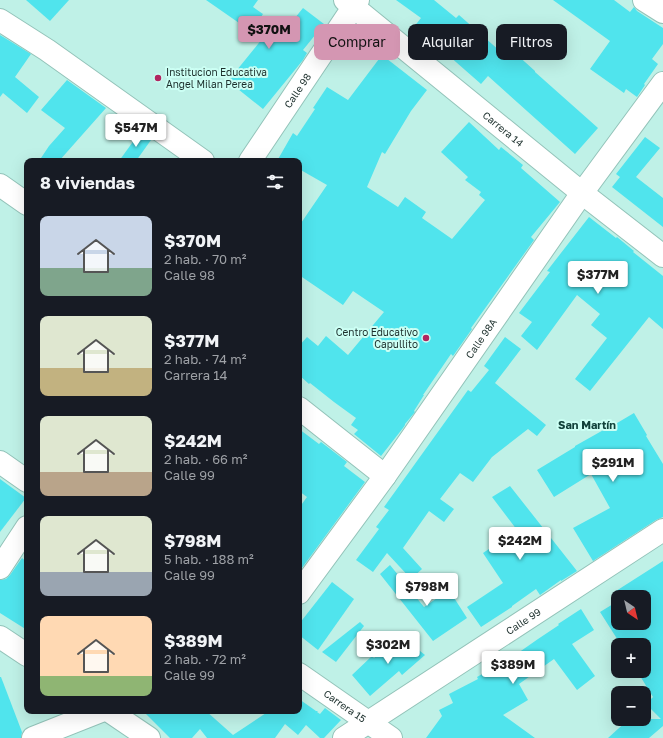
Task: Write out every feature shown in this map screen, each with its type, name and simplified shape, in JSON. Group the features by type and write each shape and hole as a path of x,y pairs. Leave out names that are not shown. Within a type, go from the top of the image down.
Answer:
{"street":[{"path":"644,0 663,12"},
{"name":"Calle 98","path":"252,158 353,2"},
{"name":"Carrera 14","path":"353,2 582,193 663,256"},
{"path":"0,20 47,50 199,158"},
{"name":"Calle 98A","path":"302,589 385,476 582,193 663,83"},
{"path":"0,185 24,202"},
{"path":"302,410 385,476"},
{"path":"0,462 24,480"},
{"name":"Calle 99","path":"344,738 663,530"},
{"path":"0,568 24,532"},
{"path":"0,637 24,653"},
{"name":"Carrera 15","path":"302,676 391,738"},
{"path":"33,738 93,714"},
{"path":"113,714 149,738"}],"building":[{"path":"26,0 69,0 50,21"},
{"path":"206,0 258,0 253,7 263,14 261,17 282,34 303,8 324,24 314,24 314,36 303,50 307,53 303,60 263,109 228,81 262,39"},
{"path":"396,0 434,0 456,18 459,15 469,24 416,24 421,18"},
{"path":"553,0 614,0 630,12 634,7 637,11 663,28 663,44 652,59 658,64 637,97 626,89 624,93 590,69 610,41"},
{"path":"0,35 31,54 15,77 39,97 27,113 3,93 0,97"},
{"path":"488,41 496,48 496,60 523,60 598,128 575,154 488,76 481,84 454,60 488,60"},
{"path":"378,60 388,60 427,90 411,111 385,154 382,152 367,187 398,207 405,197 426,212 422,218 452,239 485,200 479,195 481,192 465,180 468,177 441,152 469,122 499,150 501,147 523,165 521,168 560,202 531,237 534,240 471,328 472,329 453,356 451,354 423,395 414,411 415,412 381,456 354,434 358,430 351,425 356,418 302,378 302,343 307,337 318,346 326,336 348,355 384,312 353,291 343,305 302,277 302,222 327,185 302,171 302,158 279,158 293,133 297,136 315,109 313,108 327,87 348,100"},
{"path":"67,80 106,108 62,158 41,158 49,146 65,128 41,110"},
{"path":"140,132 151,140 138,158 121,158"},
{"path":"645,137 660,148 636,177 663,198 663,227 612,187 620,177 616,174"},
{"path":"589,217 616,238 617,237 663,276 663,329 649,317 590,391 575,379 607,338 591,325 600,314 577,295 537,350 521,336 532,322 519,313 550,272 547,271"},
{"path":"505,337 521,349 495,383 546,425 537,436 528,429 492,457 473,482 460,473 440,499 454,509 444,522 429,511 403,548 422,569 411,579 387,553 373,572 356,560 379,529 376,527 389,510 384,507 468,390 471,392 489,370 484,366"},
{"path":"634,413 663,464 663,517 593,561 573,528 610,508 591,474 554,497 537,470 575,446"},
{"path":"302,431 319,444 321,442 347,462 344,466 365,482 302,568 302,504 307,497 302,493"},
{"path":"0,479 24,497 24,501 0,532"},
{"path":"510,486 577,571 540,595 536,589 481,627 467,607 503,583 483,553 517,530 492,497"},
{"path":"22,558 24,560 24,628 0,613 0,580 6,579"},
{"path":"663,561 663,726 649,738 608,738 621,726 651,726 651,719 661,719 651,709 651,699 653,697 651,694 651,686 646,686 641,678 651,678 651,638 617,638 611,630 651,630 651,590 618,590"},
{"path":"390,565 424,607 449,590 467,618 433,641 380,574"},
{"path":"332,582 354,599 318,650 302,637 302,620"},
{"path":"611,605 611,629 600,612"},
{"path":"581,609 594,630 572,644 595,676 577,690 554,659 519,684 528,700 503,715 535,738 426,738 442,716 439,710 453,703 449,694 478,679 477,677 518,653"},
{"path":"360,622 364,626 336,662 322,652"},
{"path":"400,635 425,655 402,675 399,671 370,696 352,675 372,656 374,658"},
{"path":"0,677 22,732 21,738 0,738"},
{"path":"302,701 318,711 317,712 320,714 325,708 341,720 324,738 320,738 306,725 298,735 285,724 275,738 207,738 200,729 192,738 170,738 146,714 209,714 233,735 264,714 302,714"}],"place":[{"name":"Institucion Educativa Angel Milan Perea","path":"158,78"},
{"name":"Centro Educativo Capullito","path":"426,338"}],"district":[{"name":"San Martín","path":"587,424"}]}
